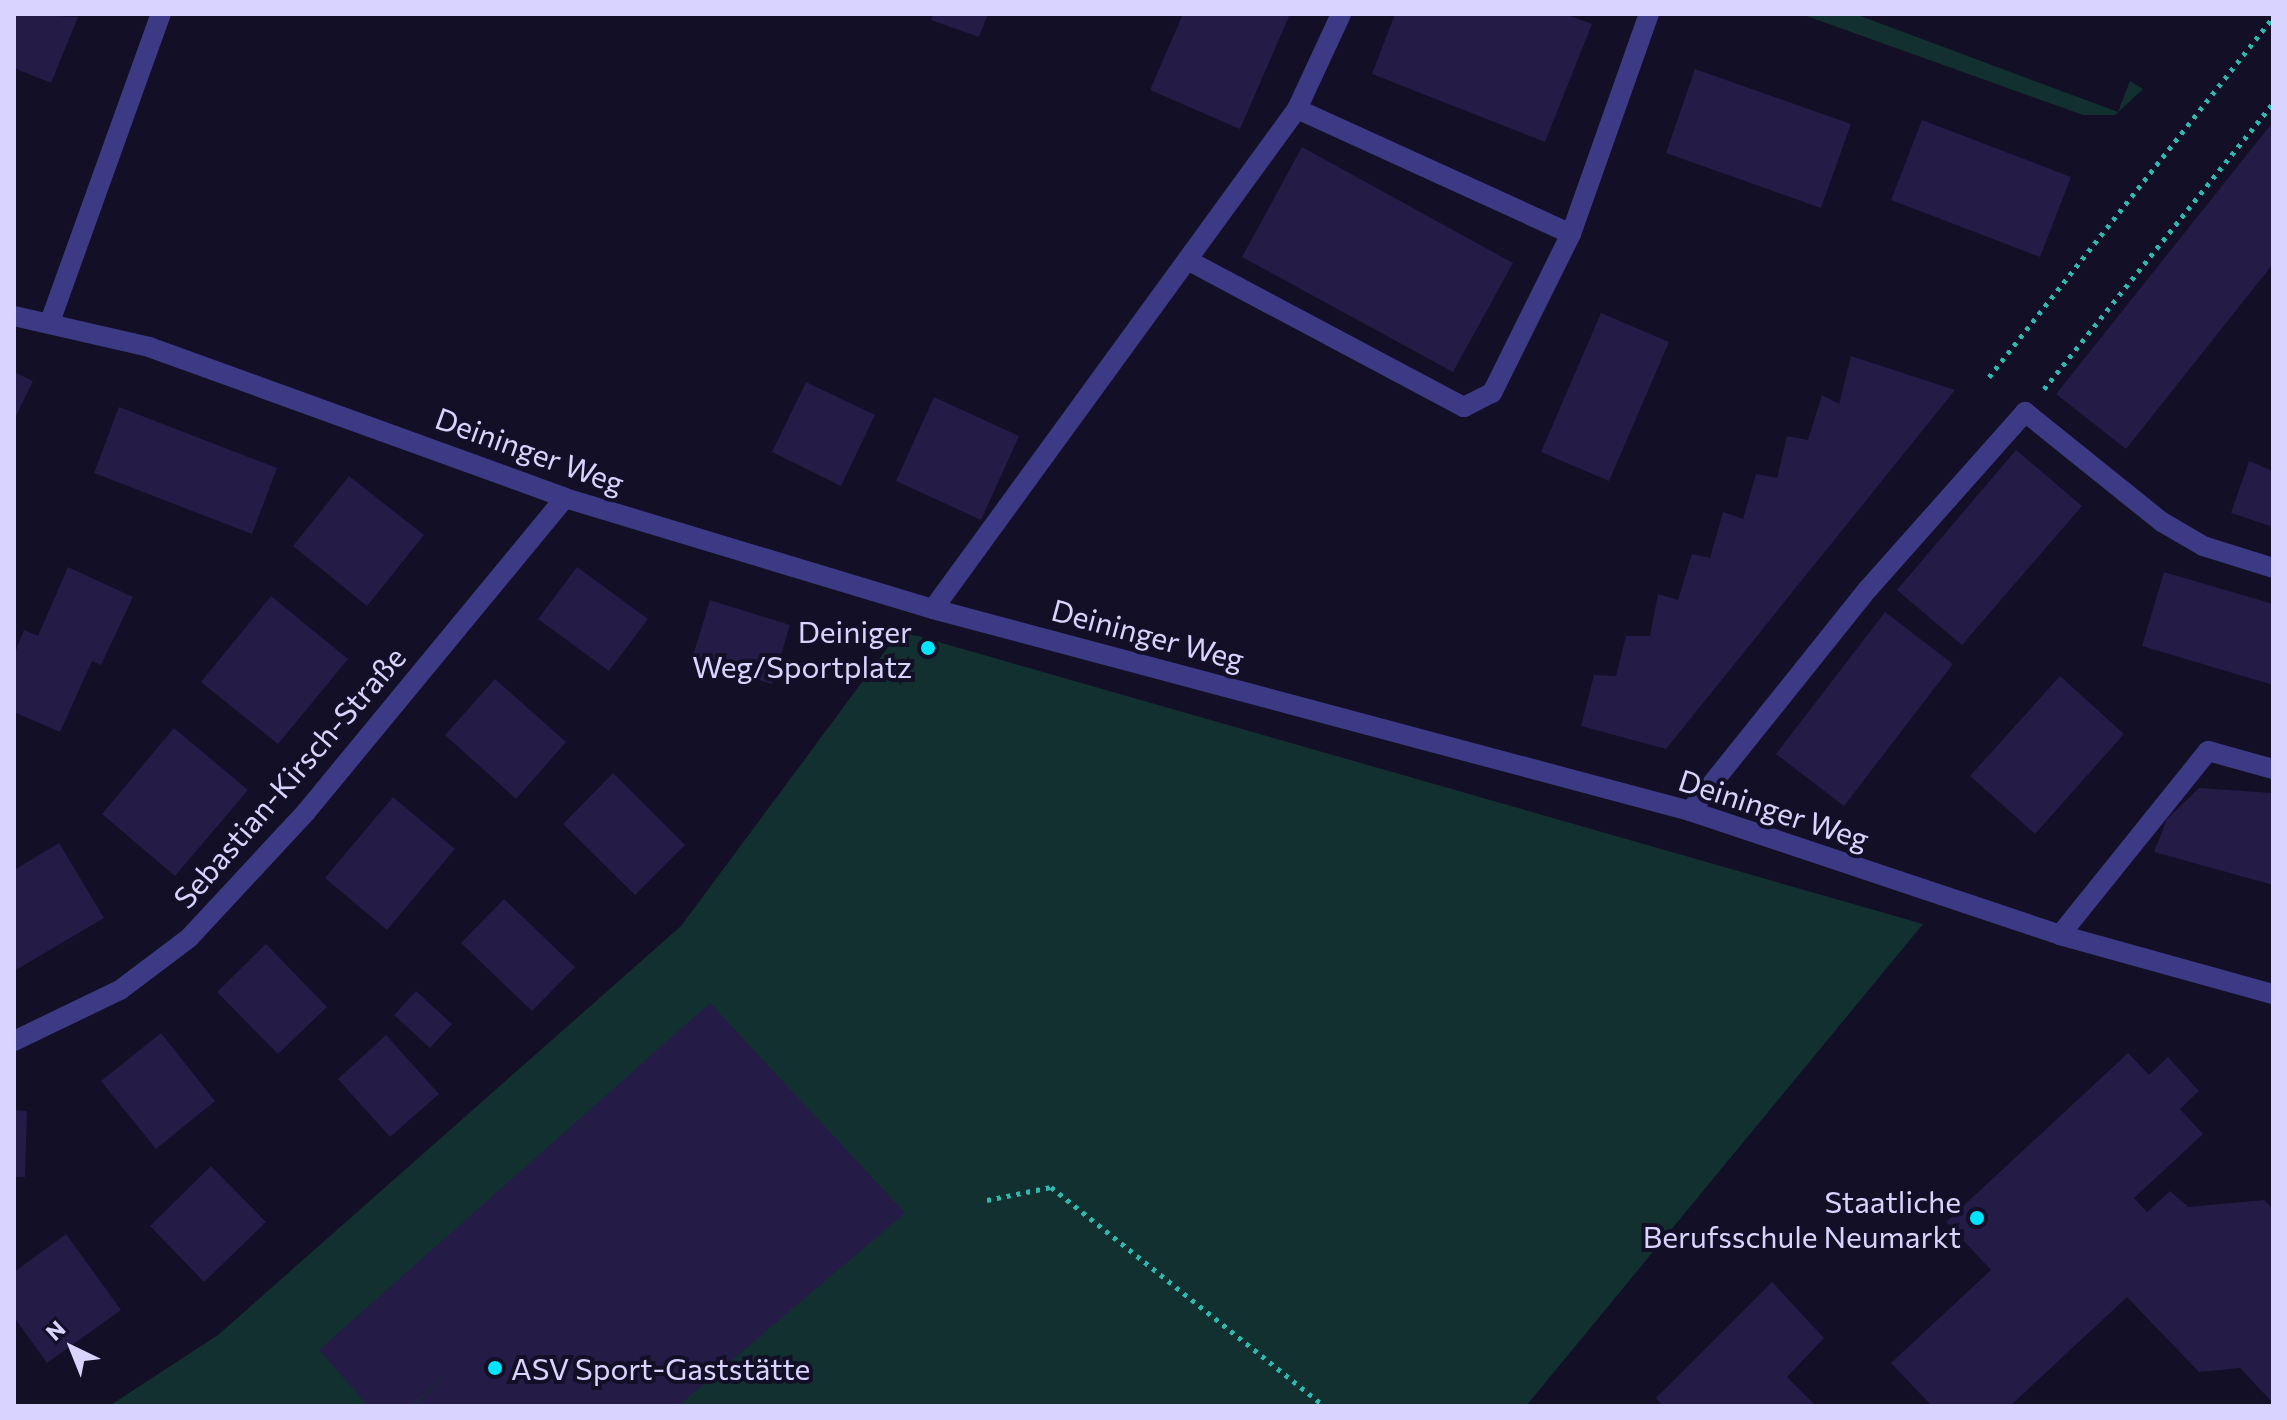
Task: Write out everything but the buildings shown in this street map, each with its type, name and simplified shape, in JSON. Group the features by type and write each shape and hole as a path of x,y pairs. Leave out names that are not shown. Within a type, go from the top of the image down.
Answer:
{"street":[{"path":"51,319 161,14"},
{"path":"933,609 1191,262 1297,109 1341,14"},
{"path":"1191,262 1464,407 1492,393 1571,234 1649,14"},
{"path":"1297,109 1571,234"},
{"name":"Deininger Weg","path":"14,316 51,319 247,380 565,498 933,609 1690,811 2060,935 2273,994"},
{"path":"1690,811 1868,589 2025,412 2162,522 2203,546 2273,568"},
{"name":"Sebastian-Kirsch-Straße","path":"14,1041 79,1014 189,938 306,812 565,498"},
{"path":"2060,935 2208,751 2273,769"}],"path":[{"path":"1989,377 2273,17"},
{"path":"2025,412 2273,103"},
{"path":"987,1200 1051,1187 1324,1406"}],"green space":[{"path":"1801,14 1855,14 2118,112 2130,81 2143,89 2115,115 2083,115"},
{"path":"900,631 1923,924 1526,1406 109,1406 218,1335 681,926"}],"place":[{"name":"Deiniger Weg/Sportplatz","path":"928,648"},
{"name":"Staatliche Berufsschule Neumarkt","path":"1977,1218"},
{"name":"ASV Sport-Gaststätte","path":"495,1368"}]}
